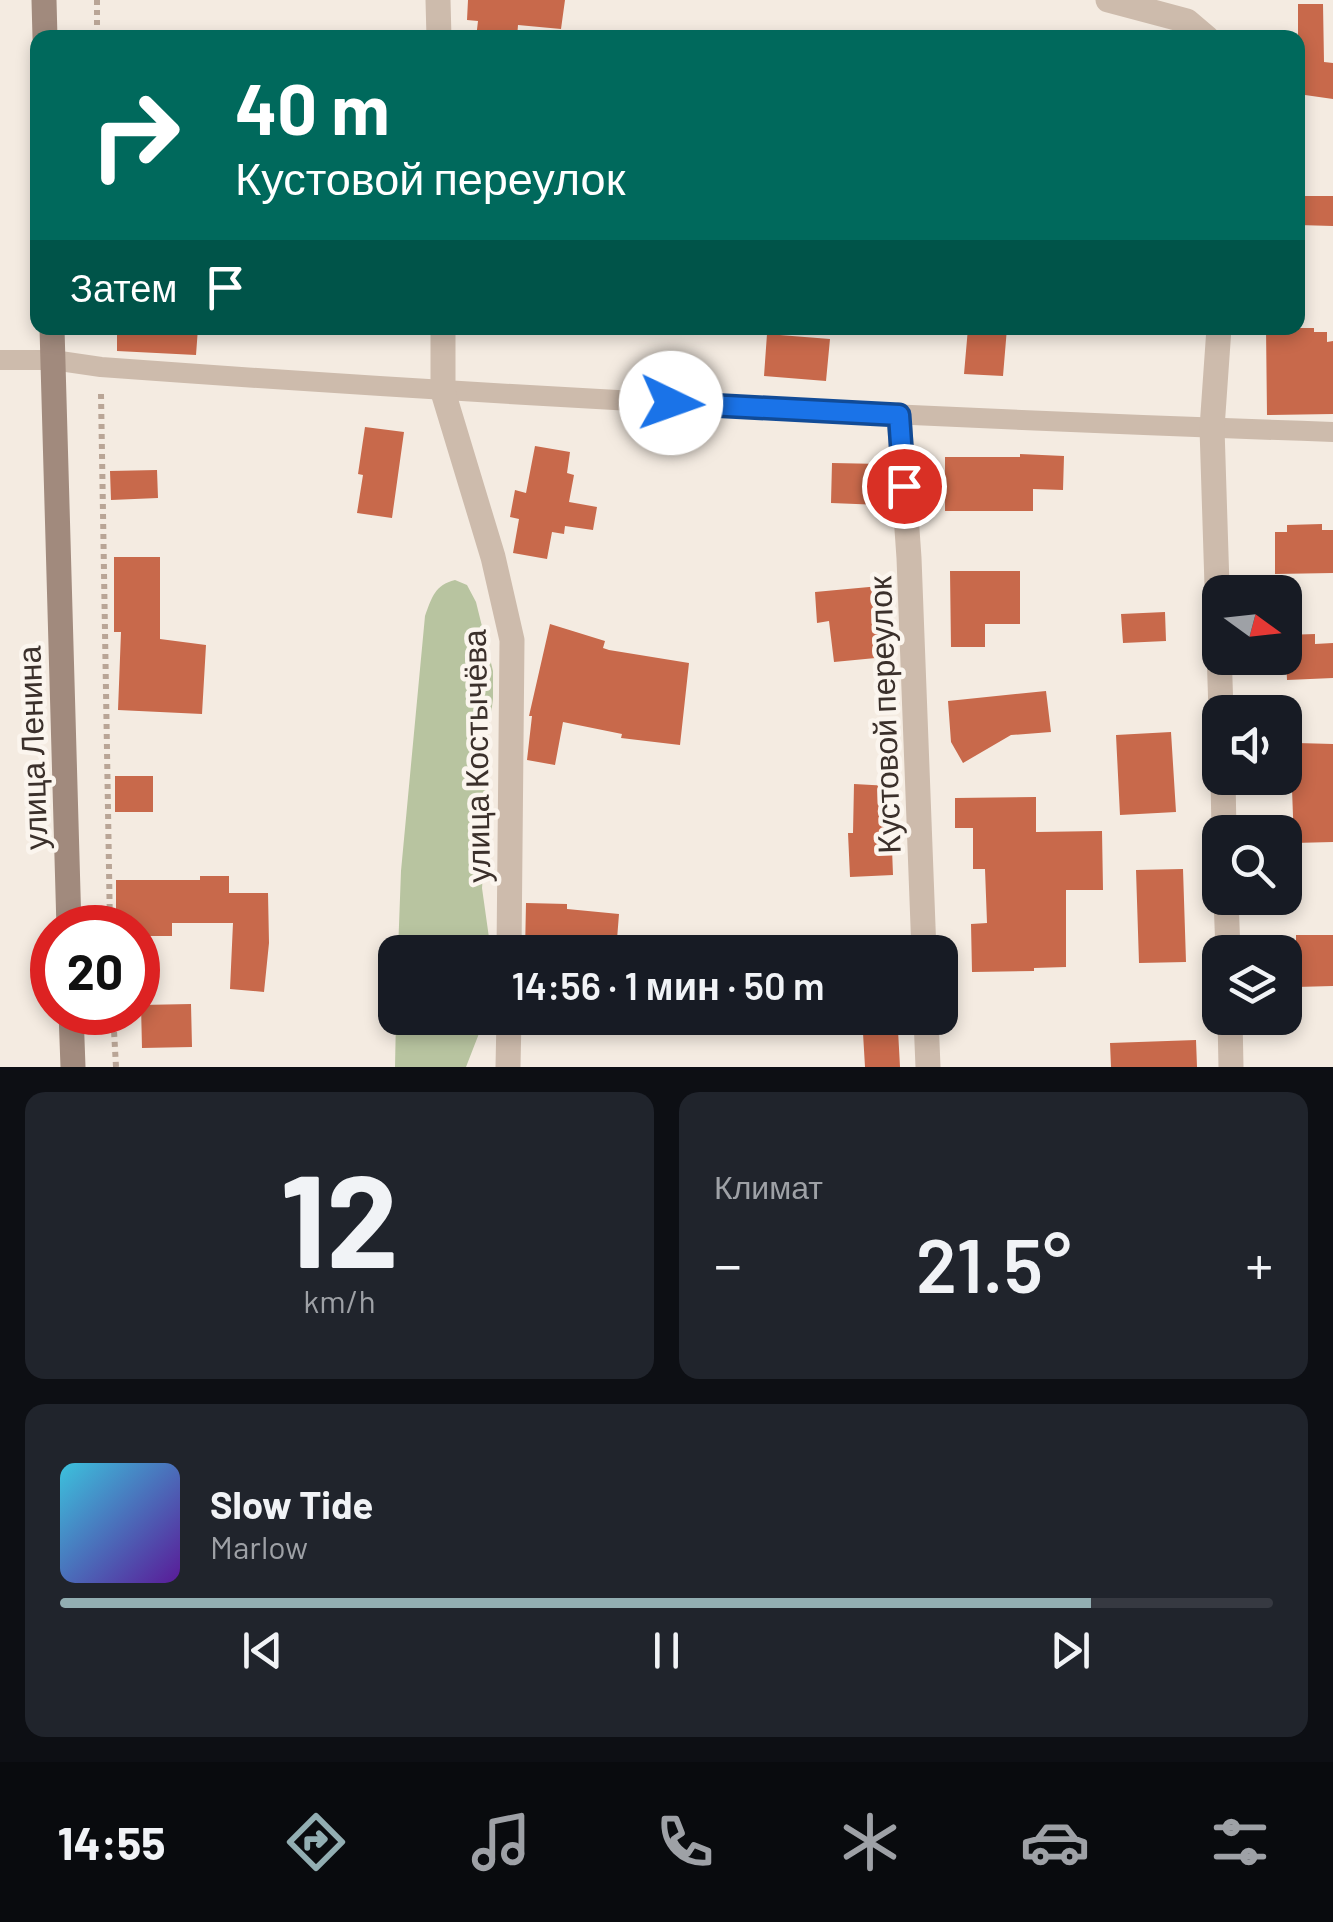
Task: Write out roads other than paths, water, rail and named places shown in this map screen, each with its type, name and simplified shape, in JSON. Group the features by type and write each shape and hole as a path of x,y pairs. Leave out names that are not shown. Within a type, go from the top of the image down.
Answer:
{"main road":[{"path":"44,0 45,30"},
{"name":"улица Ленина","path":"52,335 68,905"},
{"path":"71,1035 72,1067"}],"street":[{"path":"438,0 439,30"},
{"path":"1108,0 1188,20 1198,30"},
{"name":"улица Костычёва","path":"442,335 443,392 493,557 512,640 510,935"},
{"path":"1219,335 1212,428 1220,695"},
{"name":"Кустовой переулок","path":"899,415 910,558 923,935"},
{"path":"508,1067 509,1035"},
{"path":"927,1035 928,1067"},
{"path":"1230,1035 1231,1067"}],"lane":[{"path":"0,360 53,360 101,368 443,392 1333,432"}]}
